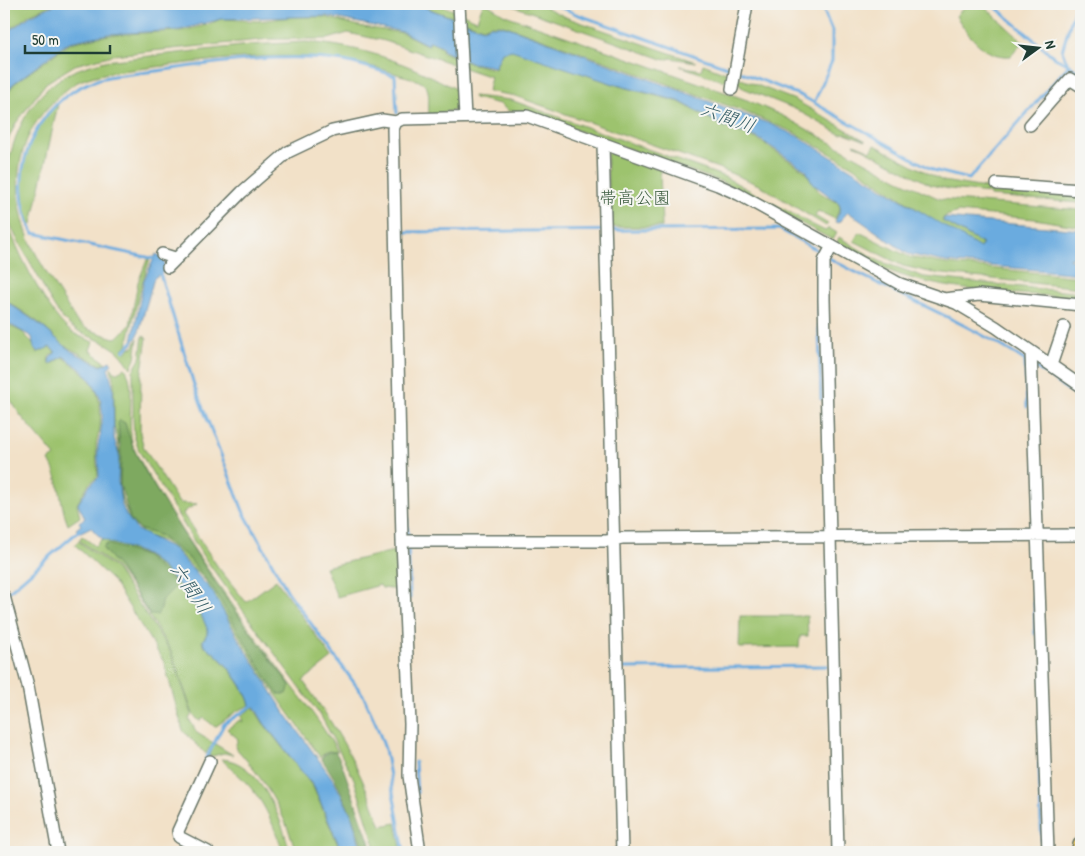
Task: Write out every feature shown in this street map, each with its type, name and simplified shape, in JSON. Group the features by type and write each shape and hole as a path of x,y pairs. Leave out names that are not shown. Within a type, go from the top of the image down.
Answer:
{"main road":[{"path":"1079,852 1081,845"}],"street":[{"path":"459,4 465,117"},
{"path":"733,83 747,4"},
{"path":"1030,125 1070,79 1081,86"},
{"path":"162,254 171,262 248,186 288,152 332,131 382,120 396,122 402,119 527,116 738,194 829,253 900,284 956,304 996,327 1031,360 1051,365 1081,386"},
{"path":"396,122 393,130 407,541 409,776 420,852"},
{"path":"603,144 622,852"},
{"path":"997,184 1081,190"},
{"path":"829,253 827,536 838,852"},
{"path":"943,299 979,295 1081,305"},
{"path":"1051,365 1064,327"},
{"path":"1031,360 1035,535 1048,852"},
{"path":"407,541 1081,534"},
{"path":"4,597 28,686 58,852"},
{"path":"208,852 179,837 178,831 210,761"}],"green space":[{"path":"4,4 53,4 29,15 4,34"},
{"path":"422,4 438,4 477,20 483,4 487,4 505,15 747,100 783,116 897,179 940,199 1081,210 1081,227 1035,219 958,212 944,217 942,221 982,244 980,248 941,225 852,166 793,132 740,110 504,25 490,25 483,28 427,8"},
{"path":"508,4 520,4 528,7 528,4 539,4 568,18 696,62 671,58 665,60"},
{"path":"967,4 982,4 1023,42 1011,56 993,54 985,50 972,38 956,16"},
{"path":"292,17 325,17 363,27 403,33 428,46 430,42 441,47 443,52 473,64 495,69 502,52 512,50 619,86 679,102 724,127 757,139 805,171 819,192 838,203 840,208 835,219 818,211 815,216 828,224 826,226 761,186 721,169 515,96 488,91 491,77 385,41 348,33 328,39 270,39 113,55 75,65 46,83 16,123 7,142 4,155 4,99 14,84 70,43 109,35 181,31 207,25 221,19 259,21"},
{"path":"306,42 328,44 367,52 420,71 458,90 459,104 456,110 429,115 427,88 415,79 364,65 329,59 293,56 257,57 112,72 85,79 69,87 55,100 39,117 30,133 23,150 18,185 23,221 39,259 77,322 87,329 114,338 118,337 130,325 138,282 147,260 150,260 142,283 127,345 123,349 126,353 130,347 133,348 138,338 135,359 131,368 116,350 77,331 62,318 49,298 13,231 8,217 6,197 7,176 10,156 24,118 49,87 66,75 105,61 250,45"},
{"path":"703,64 795,100 866,141 845,133 840,134 795,109 743,88 739,83 727,79 723,81 680,66 701,70"},
{"path":"473,96 511,100 725,177 825,231 829,228 837,233 833,240 722,182 526,112 508,111 500,104 474,98"},
{"path":"58,104 32,224 30,225 25,209 23,192 24,160 36,130"},
{"path":"854,144 871,151 875,145 943,181 985,188 1081,194 1081,203 990,196 989,193 949,189 931,185"},
{"name":"帯高公園","path":"607,152 660,169 662,227 609,227"},
{"path":"4,210 21,256 50,307 69,330 93,342 90,350 106,363 101,365 65,346 38,322 4,299"},
{"path":"859,232 909,257 946,264 1081,277 1081,288 934,273 903,266 854,241"},
{"path":"839,237 879,261 924,277 1081,293 1081,298 989,292 920,281 874,264 837,242"},
{"path":"4,323 22,332 32,342 37,353 49,347 55,352 49,357 48,363 51,365 63,357 73,365 94,386 100,403 100,429 96,446 98,476 88,485 77,504 80,517 68,525 56,476 49,460 55,456 21,416 4,390"},
{"path":"143,335 147,338 141,377 140,433 144,448 179,503 197,504 183,514 218,567 246,602 276,580 332,658 303,681 348,750 381,826 396,823 402,852 377,852 354,779 322,718 203,556 139,451 134,435 133,371 140,359"},
{"path":"111,367 115,373 125,368 129,376 130,386 132,443 150,478 180,528 272,660 311,711 338,752 328,751 320,757 265,679 205,580 175,549 163,541 145,535 130,521 120,495 120,488 126,508 139,529 160,536 177,547 208,581 236,622 269,682 290,685 249,632 187,542 133,452 125,423 118,430 119,448 114,424 114,383"},
{"path":"120,420 125,423 137,456 148,476 196,553 290,685 287,694 278,694 269,682 214,590 188,557 159,535 139,529 131,520 120,485 121,455 118,423"},
{"path":"82,536 95,546 102,539 142,554 151,559 161,567 181,588 199,612 208,632 202,641 203,646 231,671 243,689 250,705 237,711 215,727 204,718 199,721 193,714 171,651 133,590 117,568 79,540","holes":["108,544 145,556 176,586 161,601 161,609 150,614 118,566 104,550 104,546"]},
{"path":"78,541 116,569 170,651 192,714 189,719 197,733 233,755 224,753 209,757 212,750 209,748 206,754 183,731 164,662 113,581 75,545"},
{"path":"108,544 145,556 175,582 176,586 161,601 161,609 157,615 150,615 118,566 104,550 104,546"},
{"path":"394,551 398,552 400,590 382,588 380,585 337,597 325,567"},
{"path":"740,616 807,616 808,636 800,636 799,647 739,648"},
{"path":"253,707 263,723 313,787 341,852 296,852 272,796 235,747 238,739 227,729 240,720 243,722 241,716"},
{"path":"328,752 335,752 340,759 373,852 364,852 351,814 336,781 321,758"},
{"path":"221,759 235,762 247,769 258,780 275,809 290,852 283,852 266,810 253,790"}],"water":[{"name":"六間川","path":"56,4 420,4 426,8 483,29 490,26 505,26 770,124 797,136 980,248 983,244 943,221 944,218 1081,230 1081,257 1070,258 1069,260 1081,261 1081,274 946,262 908,254 848,212 838,223 835,222 841,208 839,203 813,184 806,170 758,138 724,126 679,101 617,85 512,50 502,52 495,67 473,63 444,51 442,46 430,41 428,45 403,32 326,16 221,19 180,30 108,34 69,42 13,84 4,98 4,35 30,16"},
{"path":"156,254 163,257 166,270 154,278 138,335 131,346 144,280"},
{"name":"六間川","path":"4,300 39,324 71,351 101,366 110,361 112,364 108,368 113,386 114,438 119,455 118,482 121,503 126,515 137,530 174,549 212,591 238,638 285,713 334,781 351,814 362,852 342,852 314,787 264,723 254,706 250,705 248,698 232,671 204,646 203,641 208,632 205,622 191,600 171,576 151,558 101,538 91,527 79,533 76,529 81,525 79,522 85,518 78,504 89,486 99,477 98,444 101,432 102,406 99,396 89,378 73,363 63,356 51,364 49,363 50,358 56,352 50,347 38,352 34,348 32,337 4,321"}],"waterway":[{"path":"554,4 576,14 733,69"},
{"path":"814,103 832,61 832,31 821,4"},
{"path":"738,71 802,96 933,170 969,179 1069,65 1055,58 992,4"},
{"path":"1067,62 1062,51 1076,4"},
{"path":"156,259 33,233 24,208 22,183 25,158 34,135 48,114 66,96 88,83 113,76 257,59 314,58 349,62 395,76 397,113"},
{"path":"1069,65 1081,74"},
{"path":"400,232 779,229 824,254"},
{"path":"821,399 817,259 822,248"},
{"path":"829,258 980,334 1029,363"},
{"path":"159,270 195,388 243,511 288,592 363,695 376,724 385,749 404,852"},
{"path":"124,351 132,342"},
{"path":"1025,361 1027,407"},
{"path":"1034,366 1081,399"},
{"path":"406,489 408,538"},
{"path":"6,594 81,529"},
{"path":"408,544 410,598"},
{"path":"1034,590 1035,634"},
{"path":"622,668 828,666"},
{"path":"206,759 224,724 255,704"},
{"path":"415,762 417,793"},
{"path":"1039,763 1042,852"}]}
